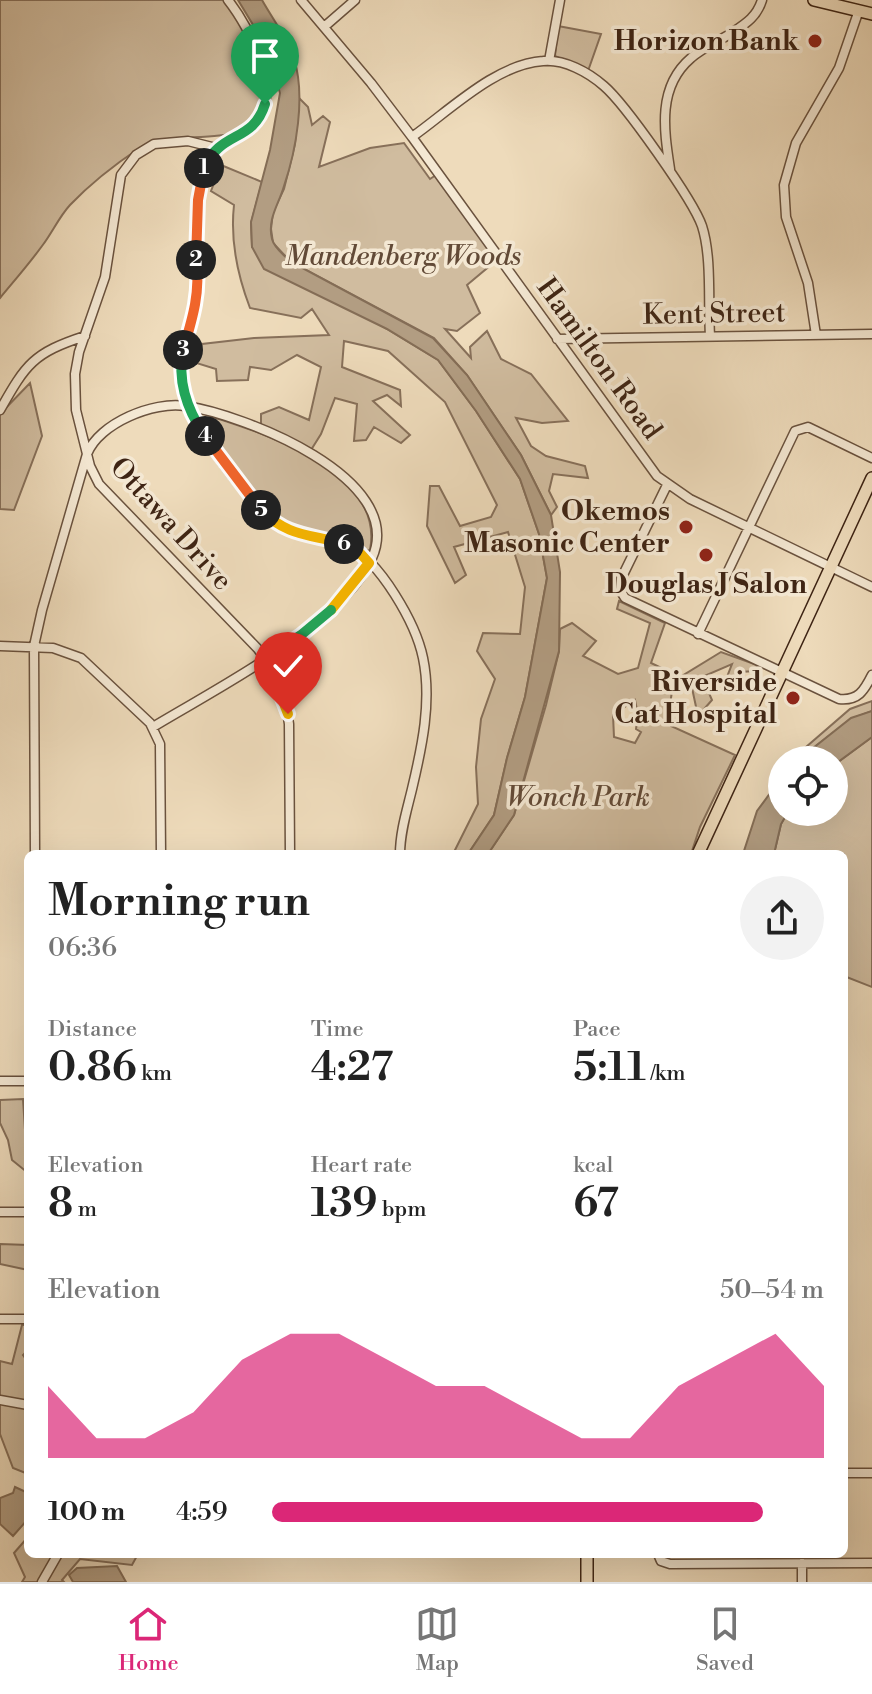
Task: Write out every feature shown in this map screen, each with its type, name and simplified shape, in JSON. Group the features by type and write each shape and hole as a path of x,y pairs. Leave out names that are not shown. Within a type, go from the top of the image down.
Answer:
{"main road":[{"path":"814,0 872,14"},
{"path":"700,850 872,478"},
{"path":"587,1558 587,1582"}],"street":[{"path":"228,0 245,24 257,50 265,99 254,126 216,148 203,170 198,200 198,286 181,363 187,406 219,456 273,522 294,534 344,544 360,553 394,593 409,618 418,637 425,671 424,730 401,850"},
{"name":"Hamilton Road","path":"301,0 412,137 647,464 667,485 872,587"},
{"path":"324,27 355,0"},
{"path":"549,61 560,0"},
{"path":"670,174 666,102 677,74 698,53 751,19 762,0"},
{"path":"816,335 808,283 786,217 784,185 796,143 839,68 859,10"},
{"path":"412,137 495,77 524,64 549,61 577,69 601,84 654,151 696,213 703,229 710,336"},
{"name":"Ottawa Drive","path":"216,148 188,141 154,144 142,150 125,167 119,179 105,277 76,366 76,410 87,454 99,484 265,659 280,689 289,719 290,850"},
{"path":"654,151 663,150 666,141"},
{"name":"Kent Street","path":"557,339 872,334"},
{"path":"0,410 20,375 40,354 85,336"},
{"path":"35,850 34,646 87,454 98,436 129,415 187,406 285,438 339,474 361,496 374,515 377,536 369,563 323,617 265,659 153,727"},
{"path":"698,634 794,433 808,427 872,458"},
{"path":"79,487 88,483 99,484"},
{"path":"667,485 619,584 622,594 630,602 842,700 856,697 872,675"},
{"path":"0,646 62,650 87,661 153,727 160,744 161,850"},
{"path":"0,1081 24,1081"},
{"path":"0,1212 24,1212"},
{"path":"0,1319 24,1319"},
{"path":"0,1400 24,1404"},
{"path":"848,1473 872,1473"},
{"path":"42,1582 56,1558"},
{"path":"661,1558 670,1564 872,1563"},
{"path":"802,1563 802,1582"}],"green space":[{"path":"0,0 223,0 249,41 261,88 260,110 250,124 236,132 156,141 141,147 104,174 66,210 37,253 0,298"},
{"path":"558,26 601,34 588,71 555,56"},
{"name":"Mandenberg Woods","path":"299,98 308,107 312,125 323,116 330,122 319,167 370,148 404,143 430,179 436,175 494,255 488,259 492,264 467,285 480,313 457,331 445,329 471,358 470,347 487,331 501,359 531,374 568,421 542,423 516,418 531,446 546,456 585,466 588,478 553,474 549,491 557,507 551,515 521,455 467,375 434,338 291,262 273,243 273,212 284,189 295,144"},
{"path":"221,165 262,182 251,223 252,247 438,360 520,479 539,534 547,578 525,697 494,815 471,850 455,850 478,804 476,767 481,719 495,679 477,651 483,633 520,634 525,587 508,532 454,547 466,575 455,583 427,526 430,486 439,486 460,526 491,517 497,505 445,402 388,351 344,341 342,367 400,390 401,406 387,395 373,401 410,435 401,443 374,427 366,440 354,441 357,404 335,398 311,450 261,425 261,414 279,407 309,420 321,367 297,355 271,370 250,367 248,380 217,381 216,369 193,362 202,344 329,335 312,309 301,318 250,308 236,257 234,205 211,191"},
{"path":"30,383 42,436 14,510 0,509 0,414"},
{"path":"213,417 291,447 318,461 342,479 360,499 370,523 370,550 315,537 274,517 252,496 207,432 205,423"},
{"name":"Wonch Park","path":"619,601 665,623 651,663 680,677 721,652 757,665 756,671 739,672 731,685 725,682 732,664 702,677 712,700 698,716 692,688 672,691 668,719 671,726 735,755 700,827 692,850 491,850 514,815 546,705 559,651 560,629 572,623 596,641 583,656 618,674 638,668 650,623 617,609","holes":["635,700 638,715 636,729 641,732 635,743 614,737 613,715"]},
{"path":"872,701 872,711 851,719 816,746 807,746 850,709"},
{"path":"872,737 872,987 848,978 848,850 775,850 781,826 848,826 848,755"},
{"path":"23,1099 24,1170 12,1160 0,1123 0,1100"},
{"path":"0,1244 24,1245 24,1269 0,1264"},
{"path":"24,1325 24,1472 13,1468 0,1434 0,1361 12,1364"},
{"path":"24,1542 24,1558 136,1558 132,1565 80,1559 62,1580 64,1582 22,1582 25,1577 14,1553"}],"shaded area":[{"path":"238,0 262,0 288,44 298,74 296,140 272,218 271,232 275,246 291,262 433,338 467,375 521,455 551,515 560,572 559,651 514,815 491,850 471,850 494,815 525,697 547,578 539,534 520,479 438,360 387,329 264,269 252,247 251,222 270,150 280,93 267,48"},
{"path":"872,711 872,737 848,755 848,746 816,746 851,718"},
{"path":"768,796 768,826 781,826 775,850 744,850 757,811"},
{"path":"15,1487 24,1491 24,1524 13,1536 0,1524 0,1498 13,1493"},
{"path":"117,1566 126,1582 73,1582 69,1575 77,1568"}],"place":[{"name":"Horizon Bank","path":"815,41"},
{"name":"Okemos Masonic Center","path":"686,527"},
{"name":"Douglas J Salon","path":"706,555"},
{"name":"Riverside Cat Hospital","path":"793,698"}],"route":[{"path":"265,104 254,126 216,148 203,170 197,217 198,286 181,363 184,397 196,423 261,511 294,534 350,546 369,563 323,617 265,659 288,714"}]}
